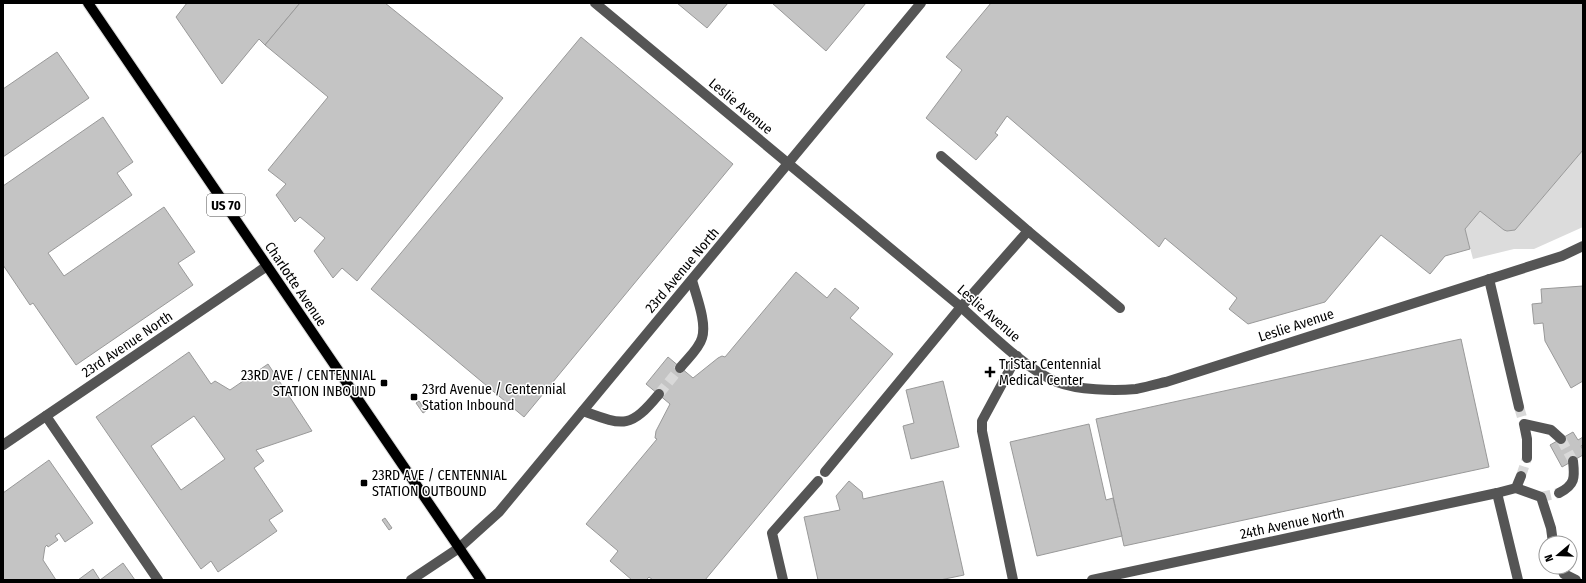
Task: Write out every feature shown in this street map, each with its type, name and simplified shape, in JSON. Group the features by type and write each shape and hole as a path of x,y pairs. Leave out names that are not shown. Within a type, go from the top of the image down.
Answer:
{"main road":[{"name":"Charlotte Avenue","path":"88,3 481,580"}],"street":[{"name":"Leslie Avenue","path":"595,3 1017,356 1057,382 1076,387 1113,390 1137,388 1166,382 1562,256 1583,246"},
{"name":"23rd Avenue North","path":"411,580 459,548 499,512 921,3"},
{"path":"941,156 1028,232 1120,308"},
{"path":"824,472 960,307 1028,232"},
{"name":"23rd Avenue North","path":"3,445 267,266"},
{"path":"1489,279 1520,407"},
{"path":"680,368 699,346 702,337 703,326 692,280"},
{"path":"1013,580 982,431 982,421 1017,356"},
{"path":"583,411 610,421 621,422 630,420 639,416 659,394"},
{"path":"46,416 158,580"},
{"path":"1527,458 1527,439 1524,424 1551,430 1561,439"},
{"path":"1559,494 1569,488 1574,476 1572,461"},
{"path":"1521,476 1516,488 1541,497 1551,535"},
{"path":"783,580 772,533 818,480"},
{"name":"24th Avenue North","path":"1092,580 1516,488"},
{"path":"1498,493 1518,580"},
{"path":"1566,575 1576,580"}],"shaded area":[{"path":"1583,150 1583,227 1534,249 1514,249 1473,259 1465,229 1480,211 1504,230 1515,230"}],"building":[{"path":"187,3 300,3 265,45 259,39 222,84 176,17"},
{"path":"300,3 385,3 503,98 357,281 342,268 333,278 314,251 325,238 300,217 295,222 276,195 286,184 268,170 328,97 265,45"},
{"path":"677,3 728,3 707,28"},
{"path":"772,3 866,3 826,51"},
{"path":"991,3 1583,3 1583,150 1515,230 1504,230 1480,211 1465,229 1470,249 1445,256 1430,274 1381,235 1325,302 1248,324 1229,309 1237,298 1165,238 1159,247 1007,116 995,133 998,135 976,160 926,118 962,70 946,57"},
{"path":"581,37 733,164 524,417 371,289"},
{"path":"57,52 89,98 3,157 3,89"},
{"path":"103,117 133,162 117,173 132,195 48,253 64,276 164,207 195,252 178,263 193,285 76,365 33,303 30,305 3,265 3,186"},
{"path":"796,272 827,298 835,288 859,308 850,318 893,354 705,580 653,580 649,577 646,580 632,580 610,561 618,551 586,524 657,439 655,438 656,431 670,404 646,384 668,357 693,378 718,358 722,356 725,357"},
{"path":"1583,286 1583,381 1571,388 1545,341 1543,323 1534,324 1532,304 1542,303 1541,289"},
{"path":"1461,339 1489,467 1124,546 1096,419"},
{"path":"189,352 211,384 215,381 230,390 268,364 312,431 256,450 264,461 254,468 283,511 269,520 277,531 218,572 211,561 201,569 96,417","holes":["194,416 225,459 181,490 151,446"]},
{"path":"943,381 959,447 911,459 903,426 914,423 906,390"},
{"path":"419,401 426,411 423,413 416,403"},
{"path":"1089,424 1106,500 1113,498 1122,536 1037,556 1010,442"},
{"path":"1573,432 1578,440 1583,437 1583,444 1581,446 1583,455 1562,467 1550,445"},
{"path":"49,460 93,523 65,542 59,533 55,536 58,540 48,547 47,545 45,547 43,560 56,580 3,580 3,493"},
{"path":"849,481 862,492 863,499 943,481 964,575 940,580 818,580 804,517 840,510 836,496"},
{"path":"385,518 392,528 389,530 382,520"},
{"path":"123,563 135,580 100,580"},
{"path":"93,569 100,580 78,580"}],"tunnel":[{"path":"659,394 680,368"},
{"path":"1519,407 1524,424"},
{"path":"1561,439 1573,461"},
{"path":"1521,476 1527,458"},
{"path":"1541,497 1559,493"}],"place":[{"name":"TriStar Centennial Medical Center","path":"990,372"},
{"name":"23RD AVE / CENTENNIAL STATION INBOUND","path":"384,383"},
{"name":"23rd Avenue / Centennial Station Inbound","path":"414,397"},
{"name":"23RD AVE / CENTENNIAL STATION OUTBOUND","path":"364,483"}]}
